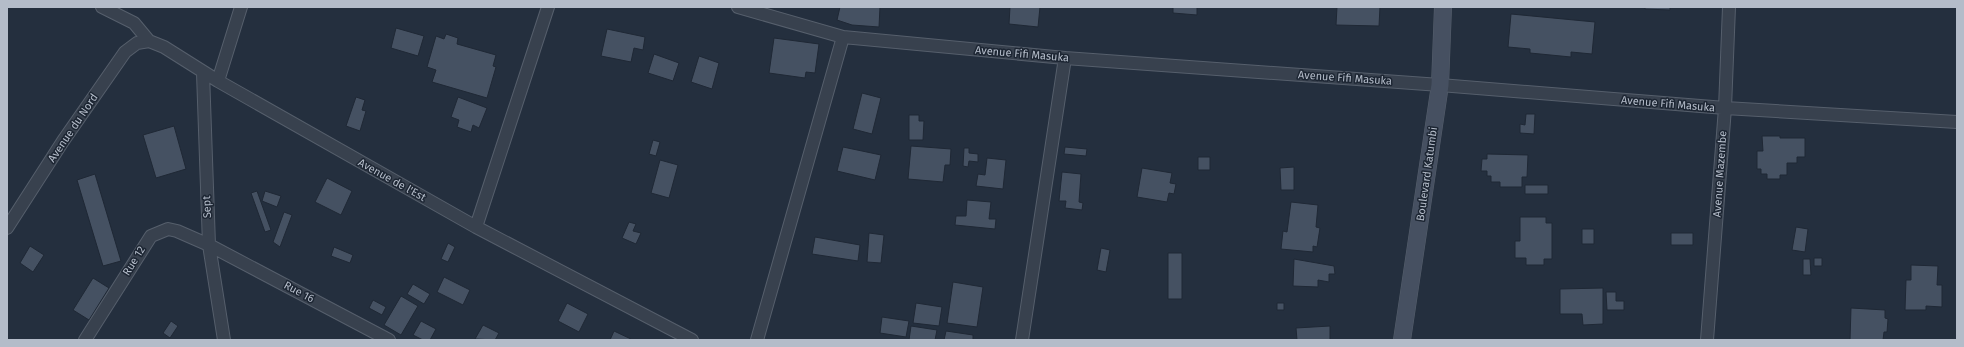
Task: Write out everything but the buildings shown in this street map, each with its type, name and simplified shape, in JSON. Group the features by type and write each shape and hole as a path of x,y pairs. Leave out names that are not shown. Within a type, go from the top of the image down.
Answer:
{"street":[{"name":"Avenue de l'Est","path":"102,7 134,23 149,41 164,47 203,73 476,227 692,340"},
{"path":"218,81 241,7"},
{"path":"476,227 548,7"},
{"name":"Avenue Fifi Masuka","path":"738,7 773,12 843,38 1065,58 1440,85 1725,108 1957,122"},
{"name":"Boulevard Katumbi","path":"1402,340 1440,85 1443,7"},
{"name":"Avenue Mazembe","path":"1707,340 1725,108 1729,7"},
{"path":"756,340 843,38"},
{"name":"Avenue du Nord","path":"7,228 63,141 125,52 137,43 149,41"},
{"path":"1022,340 1065,58"},
{"name":"Sept","path":"203,73 209,245 224,340"},
{"name":"Rue 12","path":"85,340 151,236 168,229 177,231 209,245"},
{"name":"Rue 16","path":"209,245 389,340"}]}
